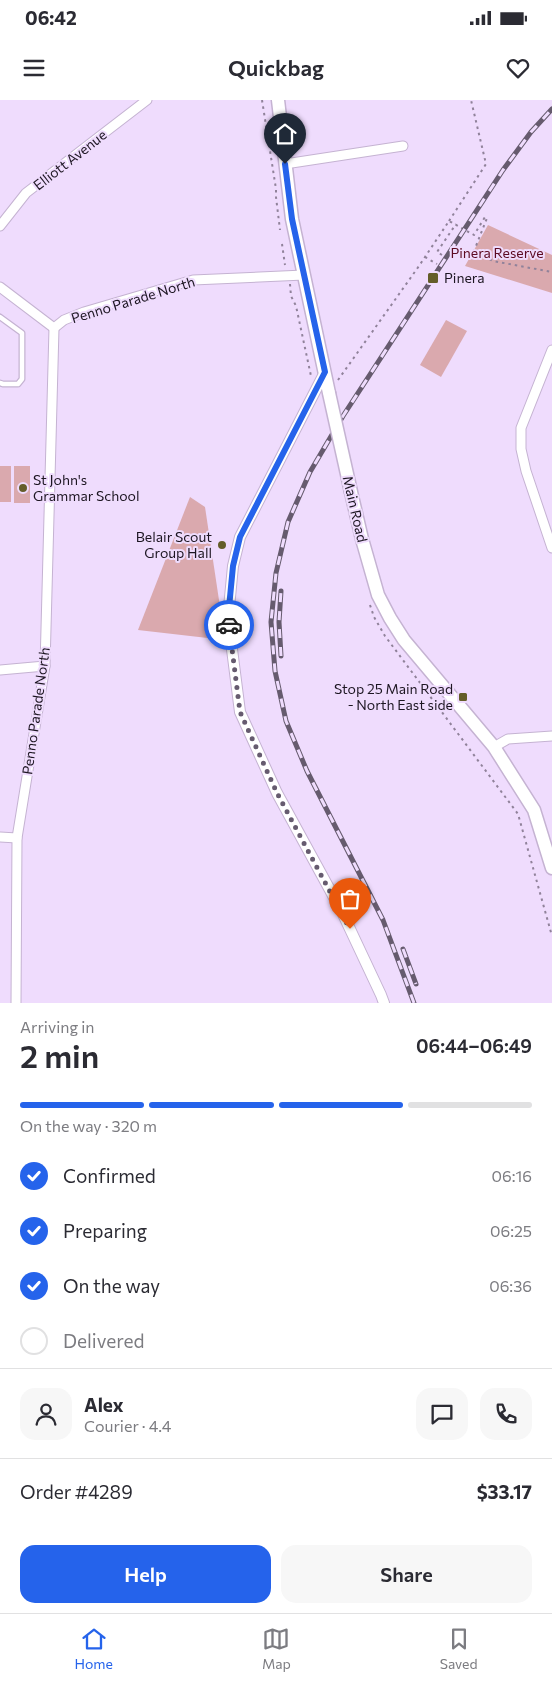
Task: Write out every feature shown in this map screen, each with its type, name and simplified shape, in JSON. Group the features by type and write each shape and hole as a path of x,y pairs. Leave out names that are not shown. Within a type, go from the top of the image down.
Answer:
{"main road":[{"name":"Main Road","path":"278,100 292,219 351,492 378,595 404,640 494,747 534,810 552,868"}],"street":[{"name":"Elliott Avenue","path":"0,226 26,193 147,100"},
{"path":"285,164 403,146"},
{"name":"Penno Parade North","path":"16,1003 17,838 45,666 54,328 64,320 84,312 193,280 304,275"},
{"name":"Penno Parade North","path":"0,287 54,328"},
{"path":"552,350 521,428 521,449 526,471 552,548"},
{"path":"325,372 240,537 233,566 228,618 240,712 277,793 342,912 384,1003"},
{"path":"0,670 45,666"},
{"path":"494,747 508,738 552,736"},
{"path":"0,838 17,838"}],"lane":[{"path":"0,317 22,333 22,378 18,384 3,384 0,382"}],"path":[{"path":"262,100 276,189 280,230"},
{"path":"329,393 425,257 486,164 471,100"},
{"path":"449,221 474,235 485,217 487,218 474,250 493,261 552,272"},
{"path":"442,255 437,252 456,224"},
{"path":"282,244 285,265"},
{"path":"425,257 437,264"},
{"path":"290,284 291,296 296,306 314,391"}],"green space":[{"name":"Pinera Reserve","path":"488,225 552,255 552,293 465,266"},
{"path":"446,320 467,331 441,377 420,365"},
{"path":"0,466 11,466 11,502 0,502"},
{"path":"14,466 30,466 30,503 14,503"},
{"path":"190,497 205,507 225,640 138,630"}],"railway":[{"path":"414,1003 383,920 307,771 286,721 275,671 271,622 276,573 288,522 310,472 343,416 503,170 531,132 552,109"},
{"path":"281,591 279,622 281,656"},
{"path":"403,949 416,984"}],"way so far":[{"path":"229,625 240,712 277,793 350,929"}],"place":[{"name":"Pinera","path":"433,278"},
{"name":"St John's Grammar School","path":"23,488"},
{"name":"Belair Scout Group Hall","path":"222,545"},
{"name":"Stop 25 Main Road - North East side","path":"463,697"}],"route":[{"path":"229,625 233,566 240,537 325,372 292,219 285,164"}]}
